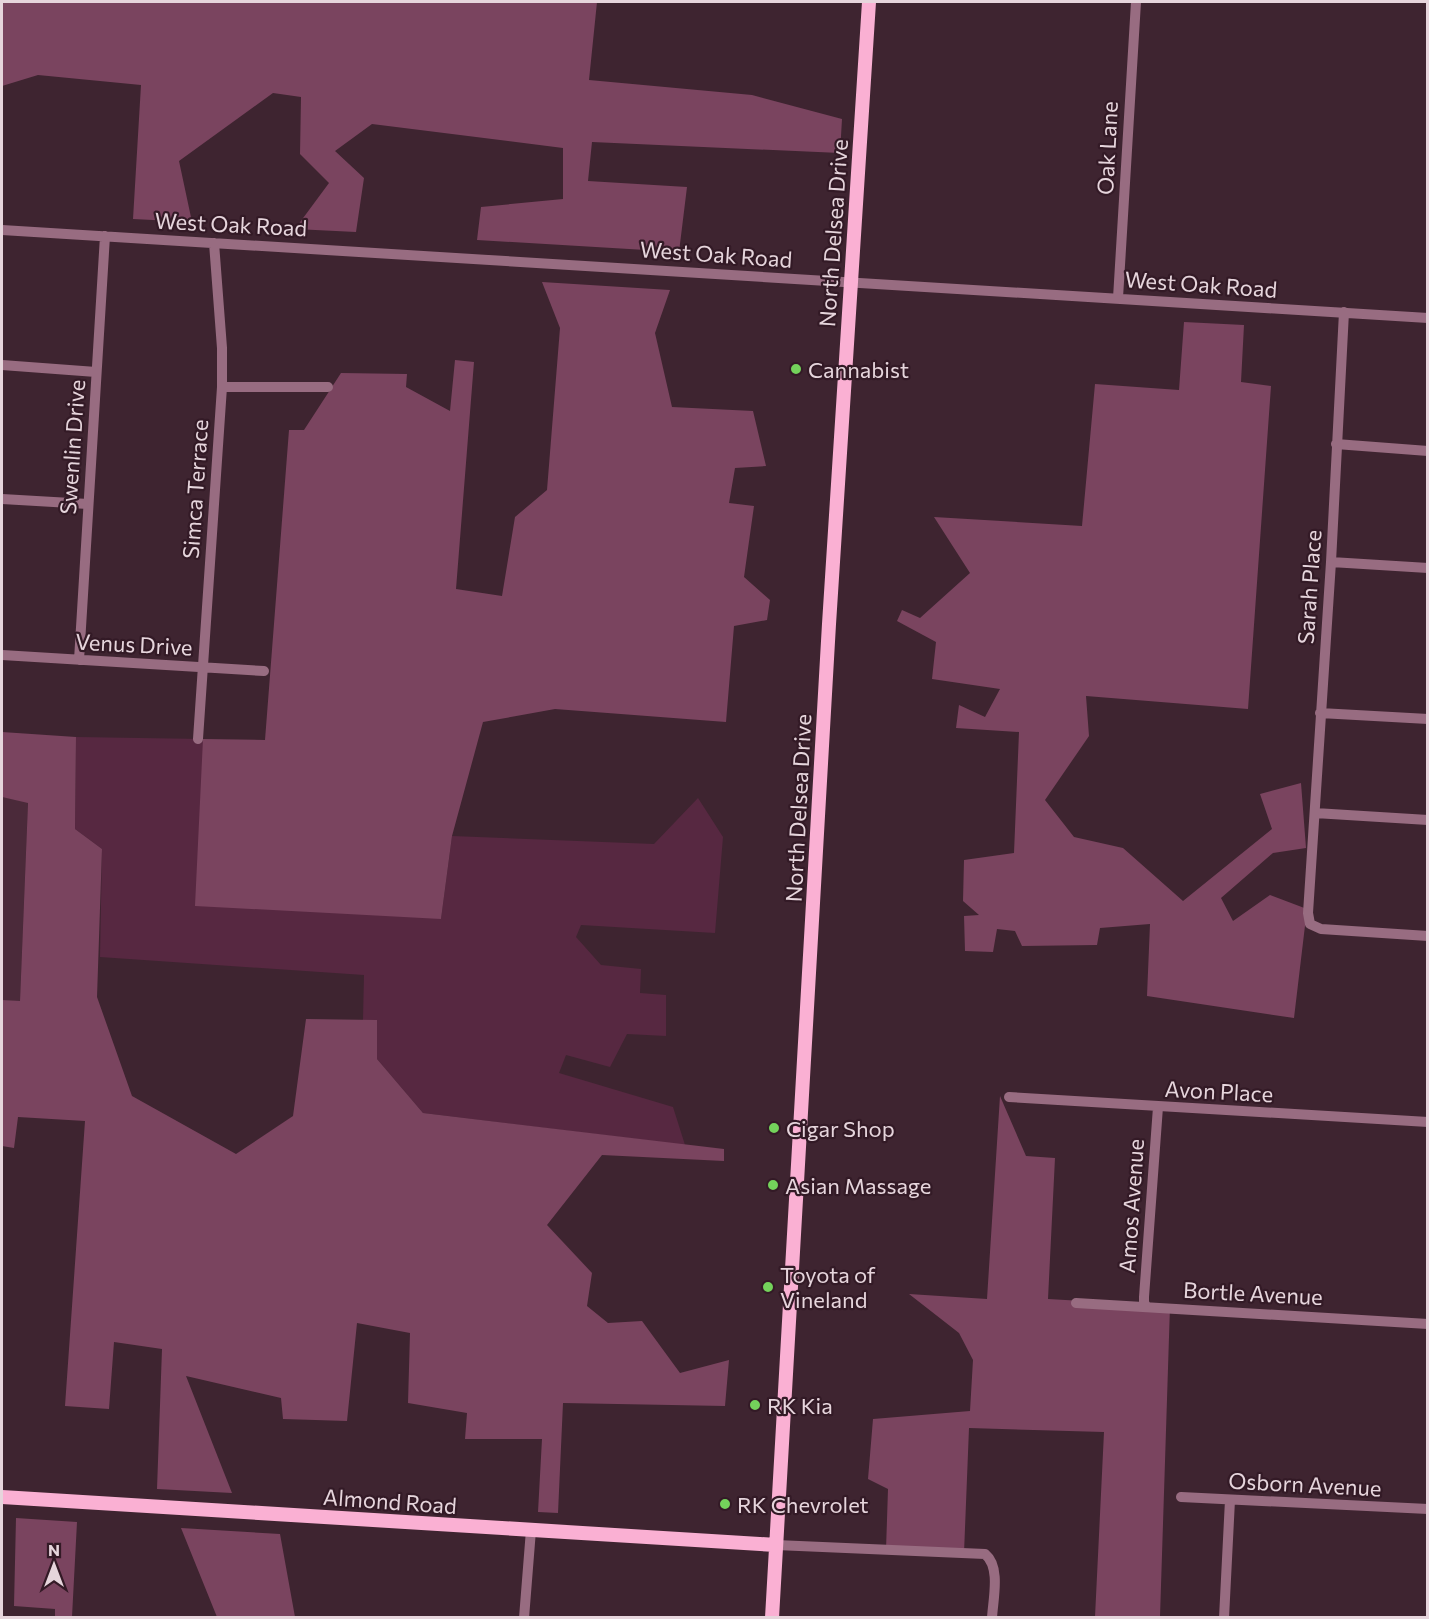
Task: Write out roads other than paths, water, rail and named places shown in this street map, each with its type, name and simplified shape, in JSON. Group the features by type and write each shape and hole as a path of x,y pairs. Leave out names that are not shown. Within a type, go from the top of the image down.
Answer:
{"main road":[{"name":"North Delsea Drive","path":"772,1617 829,624 869,2"},
{"name":"Almond Road","path":"2,1497 776,1545"}],"street":[{"name":"Oak Lane","path":"1118,298 1136,2"},
{"name":"West Oak Road","path":"2,230 1428,318"},
{"name":"Swenlin Drive","path":"79,660 105,236"},
{"name":"Simca Terrace","path":"198,739 222,387 222,348 213,243"},
{"name":"Sarah Place","path":"1344,312 1331,562 1308,914 1310,924 1314,927 1428,936"},
{"path":"2,365 96,372"},
{"path":"222,387 328,387"},
{"path":"1336,444 1428,451"},
{"path":"2,499 88,504"},
{"path":"1331,562 1428,568"},
{"name":"Venus Drive","path":"2,655 264,671"},
{"path":"1320,713 1428,719"},
{"path":"1315,813 1428,820"},
{"name":"Avon Place","path":"1009,1097 1428,1122"},
{"name":"Amos Avenue","path":"1148,1307 1144,1303 1144,1297 1158,1107"},
{"name":"Bortle Avenue","path":"1076,1303 1428,1324"},
{"name":"Osborn Avenue","path":"1181,1497 1428,1509"},
{"path":"1224,1617 1230,1500"},
{"path":"524,1617 531,1530"},
{"path":"776,1545 985,1554 990,1558 994,1568 992,1617"}],"place":[{"name":"Cannabist","path":"796,369"},
{"name":"Cigar Shop","path":"774,1128"},
{"name":"Asian Massage","path":"773,1185"},
{"name":"Toyota of Vineland","path":"768,1287"},
{"name":"RK Kia","path":"755,1405"},
{"name":"RK Chevrolet","path":"725,1504"}]}
